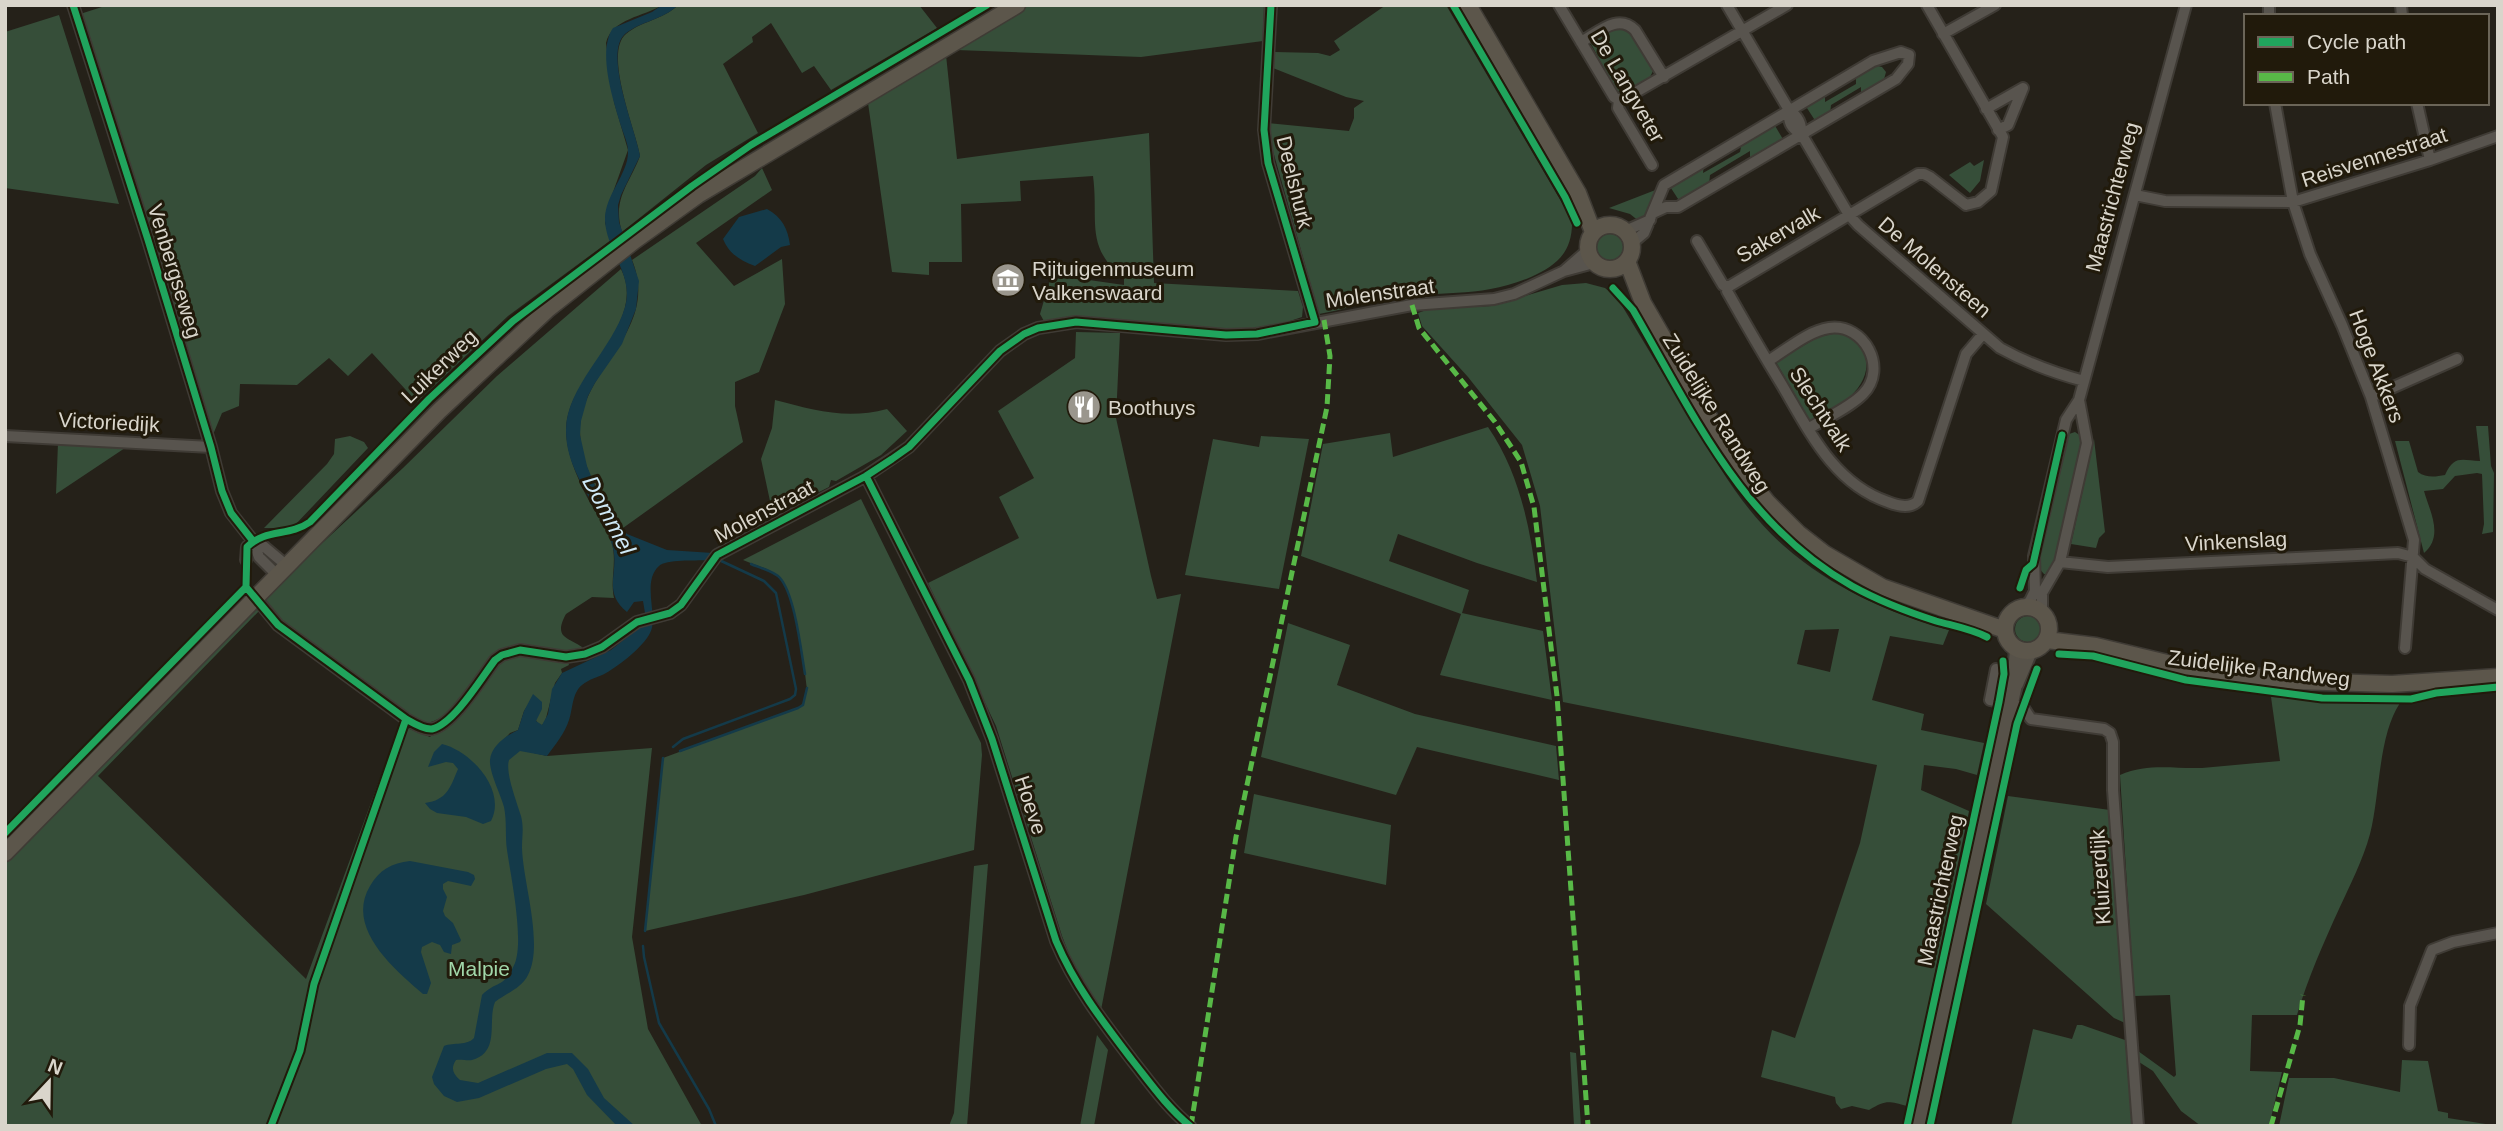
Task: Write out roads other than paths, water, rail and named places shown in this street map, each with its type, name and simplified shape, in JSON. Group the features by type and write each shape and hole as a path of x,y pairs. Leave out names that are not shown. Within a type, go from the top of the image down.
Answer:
{"main road":[{"name":"Luikerweg","path":"5,853 281,570 503,349 548,309 609,259 698,195 1017,5"},
{"path":"1468,5 1599,229"},
{"path":"1620,227 1628,237 1632,249 1621,265 1600,267 1591,257 1588,243 1599,229 1620,227"},
{"name":"Zuidelijke Randweg","path":"1621,265 1744,473 1798,533 1860,576 1904,596 1962,614 2007,624"},
{"path":"2024,607 2031,607 2046,626 2037,649 2024,650 2007,637 2007,624 2024,607"},
{"name":"Zuidelijke Randweg","path":"2046,626 2096,646 2188,668 2294,681 2392,684 2498,677"},
{"name":"Maastrichterweg","path":"1919,1126 2024,650"},
{"name":"Zuidelijke Randweg","path":"2479,678 2498,671"}],"street":[{"name":"Venbergseweg","path":"73,5 148,240 226,502 240,527 253,541 267,548 281,570"},
{"name":"Deelshurk","path":"1271,5 1264,130 1268,163 1315,322"},
{"name":"De Langveter","path":"1559,5 1614,97 1619,100 1618,107 1652,165"},
{"name":"De Molensteen","path":"1727,5 1789,110 1801,123 1802,135 1849,215 2000,348 2055,373 2084,381"},
{"path":"1619,100 1664,77 1787,5"},
{"path":"1927,5 1943,34 1998,130 2008,125 2023,88 1986,109"},
{"path":"1943,34 1995,5"},
{"name":"Maastrichterweg","path":"2046,626 2042,593 2060,562 2087,443 2079,400 2186,5"},
{"path":"1581,42 1614,23 1623,21 1635,30 1664,77"},
{"path":"1628,237 1644,233 1652,217 1661,191 1664,185 1882,56 1901,52 1909,55 1908,64 1896,79 1678,207 1665,201 1661,191"},
{"name":"Hoge Akkers","path":"2275,105 2293,202 2310,254 2371,397 2414,540 2405,648"},
{"path":"2417,105 2430,160"},
{"name":"Sakervalk","path":"1728,287 1918,174 1924,174 1961,203 1966,205 1978,202 1991,191 1996,175 2003,144 2003,137 1998,130"},
{"name":"Reisvennestraat","path":"2135,195 2165,201 2293,202 2498,136"},
{"path":"1652,217 1672,206"},
{"name":"Slechtvalk","path":"1697,241 1723,285 1728,287 1727,291 1826,457 1856,486 1872,496 1897,505 1916,504 1966,354 1983,334"},
{"name":"Molenstraat","path":"255,597 278,625 406,719 432,729 453,714 502,654 520,650 566,657 585,654 603,647 637,622 670,613 681,605 714,559 866,476 909,447 1000,351 1024,334 1038,328 1076,322 1226,335 1257,334 1412,305 1494,299 1514,294 1591,257"},
{"path":"1768,361 1827,328 1847,330 1859,336 1868,347 1874,368 1867,389 1857,399 1808,429"},
{"path":"2371,397 2457,359"},
{"name":"Maastrichterweg","path":"2024,607 2035,591 2034,556 2062,435 2071,409 2079,400"},
{"path":"2062,435 2076,430 2085,434"},
{"name":"Victoriedijk","path":"5,436 211,447"},
{"name":"Hoeve","path":"866,476 969,680 992,739 1066,966 1092,1008 1171,1110 1190,1126"},
{"path":"246,560 247,547 253,541"},
{"name":"Vinkenslag","path":"2060,562 2108,567 2398,553 2413,557"},
{"path":"2413,557 2425,569 2498,610"},
{"path":"2035,572 2045,577 2051,576"},
{"path":"1996,669 1990,700 2011,705"},
{"name":"Kluizerdijk","path":"2011,705 2024,708 2032,719 2104,729 2110,733 2113,742 2113,790 2137,1126"},
{"path":"2409,1045 2410,1006 2432,950 2453,942 2498,933"}],"water":[{"name":"Dommel","path":"662,5 678,5 666,14 631,30 619,44 619,74 640,156 621,195 618,205 619,222 639,281 636,309 622,344 588,396 580,435 595,486 627,534 667,550 713,553 706,560 674,561 659,566 651,581 653,618 647,638 618,665 579,688 567,725 547,756 520,751 509,760 510,780 522,824 523,862 533,930 532,962 528,975 521,984 495,1002 487,1050 472,1060 456,1060 453,1068 460,1080 478,1083 547,1053 572,1053 588,1069 604,1098 635,1126 617,1126 587,1095 573,1069 567,1064 546,1069 479,1098 457,1102 444,1096 432,1077 444,1046 468,1042 474,1038 482,995 504,981 515,963 518,939 514,891 507,850 505,813 491,771 493,750 518,730 533,694 542,702 542,709 536,721 542,725 548,714 552,689 562,673 611,650 641,626 645,613 643,601 634,602 627,612 615,597 613,548 608,533 578,477 568,447 566,431 573,399 619,323 627,295 626,284 610,243 605,221 608,202 625,168 628,151 608,76 608,38 613,28"},
{"path":"767,209 783,224 790,245 781,247 755,266 736,256 723,239 739,217"},
{"path":"442,744 453,748 474,763 490,785 495,809 491,821 483,824 466,817 437,813 425,803 443,796 458,769 453,763 446,762 428,767 434,752"},
{"path":"410,861 468,872 474,875 475,879 471,886 448,881 443,884 447,897 443,911 453,923 461,940 452,945 451,954 432,942 422,947 421,952 431,983 427,994 423,994 387,960 368,932 364,917 364,902 370,886 378,876 392,866"}],"waterway":[{"path":"673,747 683,739 795,695 776,593 764,581 717,559"},
{"path":"751,564 774,573 785,586 797,624 805,674"},
{"path":"680,751 798,708 803,705 807,688"},
{"path":"645,931 663,758"},
{"path":"643,946 659,1023 709,1109 716,1126"}],"place":[{"name":"Rijtuigenmuseum Valkenswaard","path":"1008,280"},
{"name":"Boothuys","path":"1084,407"}],"park label":[{"name":"Malpie","path":"479,968"}]}
